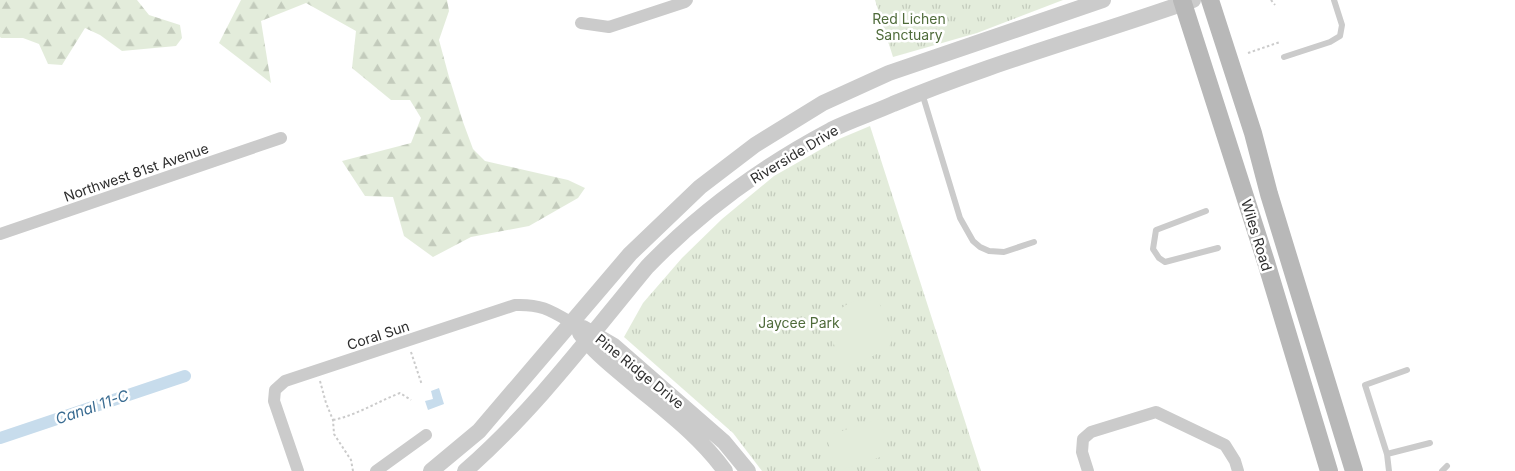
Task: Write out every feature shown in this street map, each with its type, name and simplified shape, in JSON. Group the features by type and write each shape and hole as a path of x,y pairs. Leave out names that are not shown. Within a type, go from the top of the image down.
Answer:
{"main road":[{"name":"Wiles Road","path":"1210,0 1253,133 1269,194 1354,471"},
{"name":"Wiles Road","path":"1186,1 1329,471"}],"street":[{"path":"581,23 609,27 687,0"},
{"name":"Riverside Drive","path":"431,471 479,431 630,254 700,187 755,145 823,104 889,73 1103,0"},
{"name":"Riverside Drive","path":"465,471 487,452 517,421 647,267 712,208 768,166 832,130 922,92 1186,1"},
{"name":"Northwest 81st Avenue","path":"0,234 282,138"},
{"name":"Coral Sun","path":"298,471 274,401 275,390 285,381 515,305 532,304 548,309 572,323"},
{"name":"Pine Ridge Drive","path":"572,323 589,337 606,361 680,422 725,471"},
{"name":"Pine Ridge Drive","path":"589,337 614,346 724,442 748,471"},
{"path":"1088,471 1082,452 1083,439 1091,432 1156,412 1225,445 1238,471"},
{"path":"376,471 426,435"}],"lane":[{"path":"1284,57 1330,42 1340,36 1342,25 1334,0"},
{"path":"922,92 960,218 973,241 980,247 990,251 1004,252 1034,242"},
{"path":"1206,211 1156,230 1153,249 1159,258 1165,262 1218,248"},
{"path":"1389,471 1387,454 1365,384 1406,370"},
{"path":"1387,454 1430,442"}],"path":[{"path":"1271,0 1275,6"},
{"path":"1248,52 1280,42"},
{"path":"408,341 422,385"},
{"path":"316,371 333,420 334,434 351,460 353,471"},
{"path":"333,420 361,411 400,393 411,400"}],"green space":[{"path":"0,0 137,0 149,15 180,25 182,38 176,46 122,51 100,35 85,28 62,65 48,64 39,44 23,38 0,37"},
{"path":"241,0 447,0 449,11 439,40 463,122 473,149 485,161 568,180 585,188 578,198 529,226 471,237 433,257 404,236 393,197 365,196 342,161 411,143 421,118 410,100 391,100 352,68 356,31 306,3 261,21 271,83 219,43"},
{"name":"Red Lichen Sanctuary","path":"875,0 1063,0 977,33 893,57"},
{"name":"Jaycee Park","path":"870,126 981,471 762,471 733,433 624,337 643,303 682,258 722,219 774,176 839,139"},
{"path":"864,300 879,302 892,340 888,349 848,367 840,358 833,342 832,324 839,310 846,305"},
{"path":"879,419 890,454 837,471 826,436"}],"water":[{"path":"439,388 444,404 428,410 425,401 433,399 431,391"}],"waterway":[{"name":"Canal 11-C","path":"0,438 185,376"}]}
